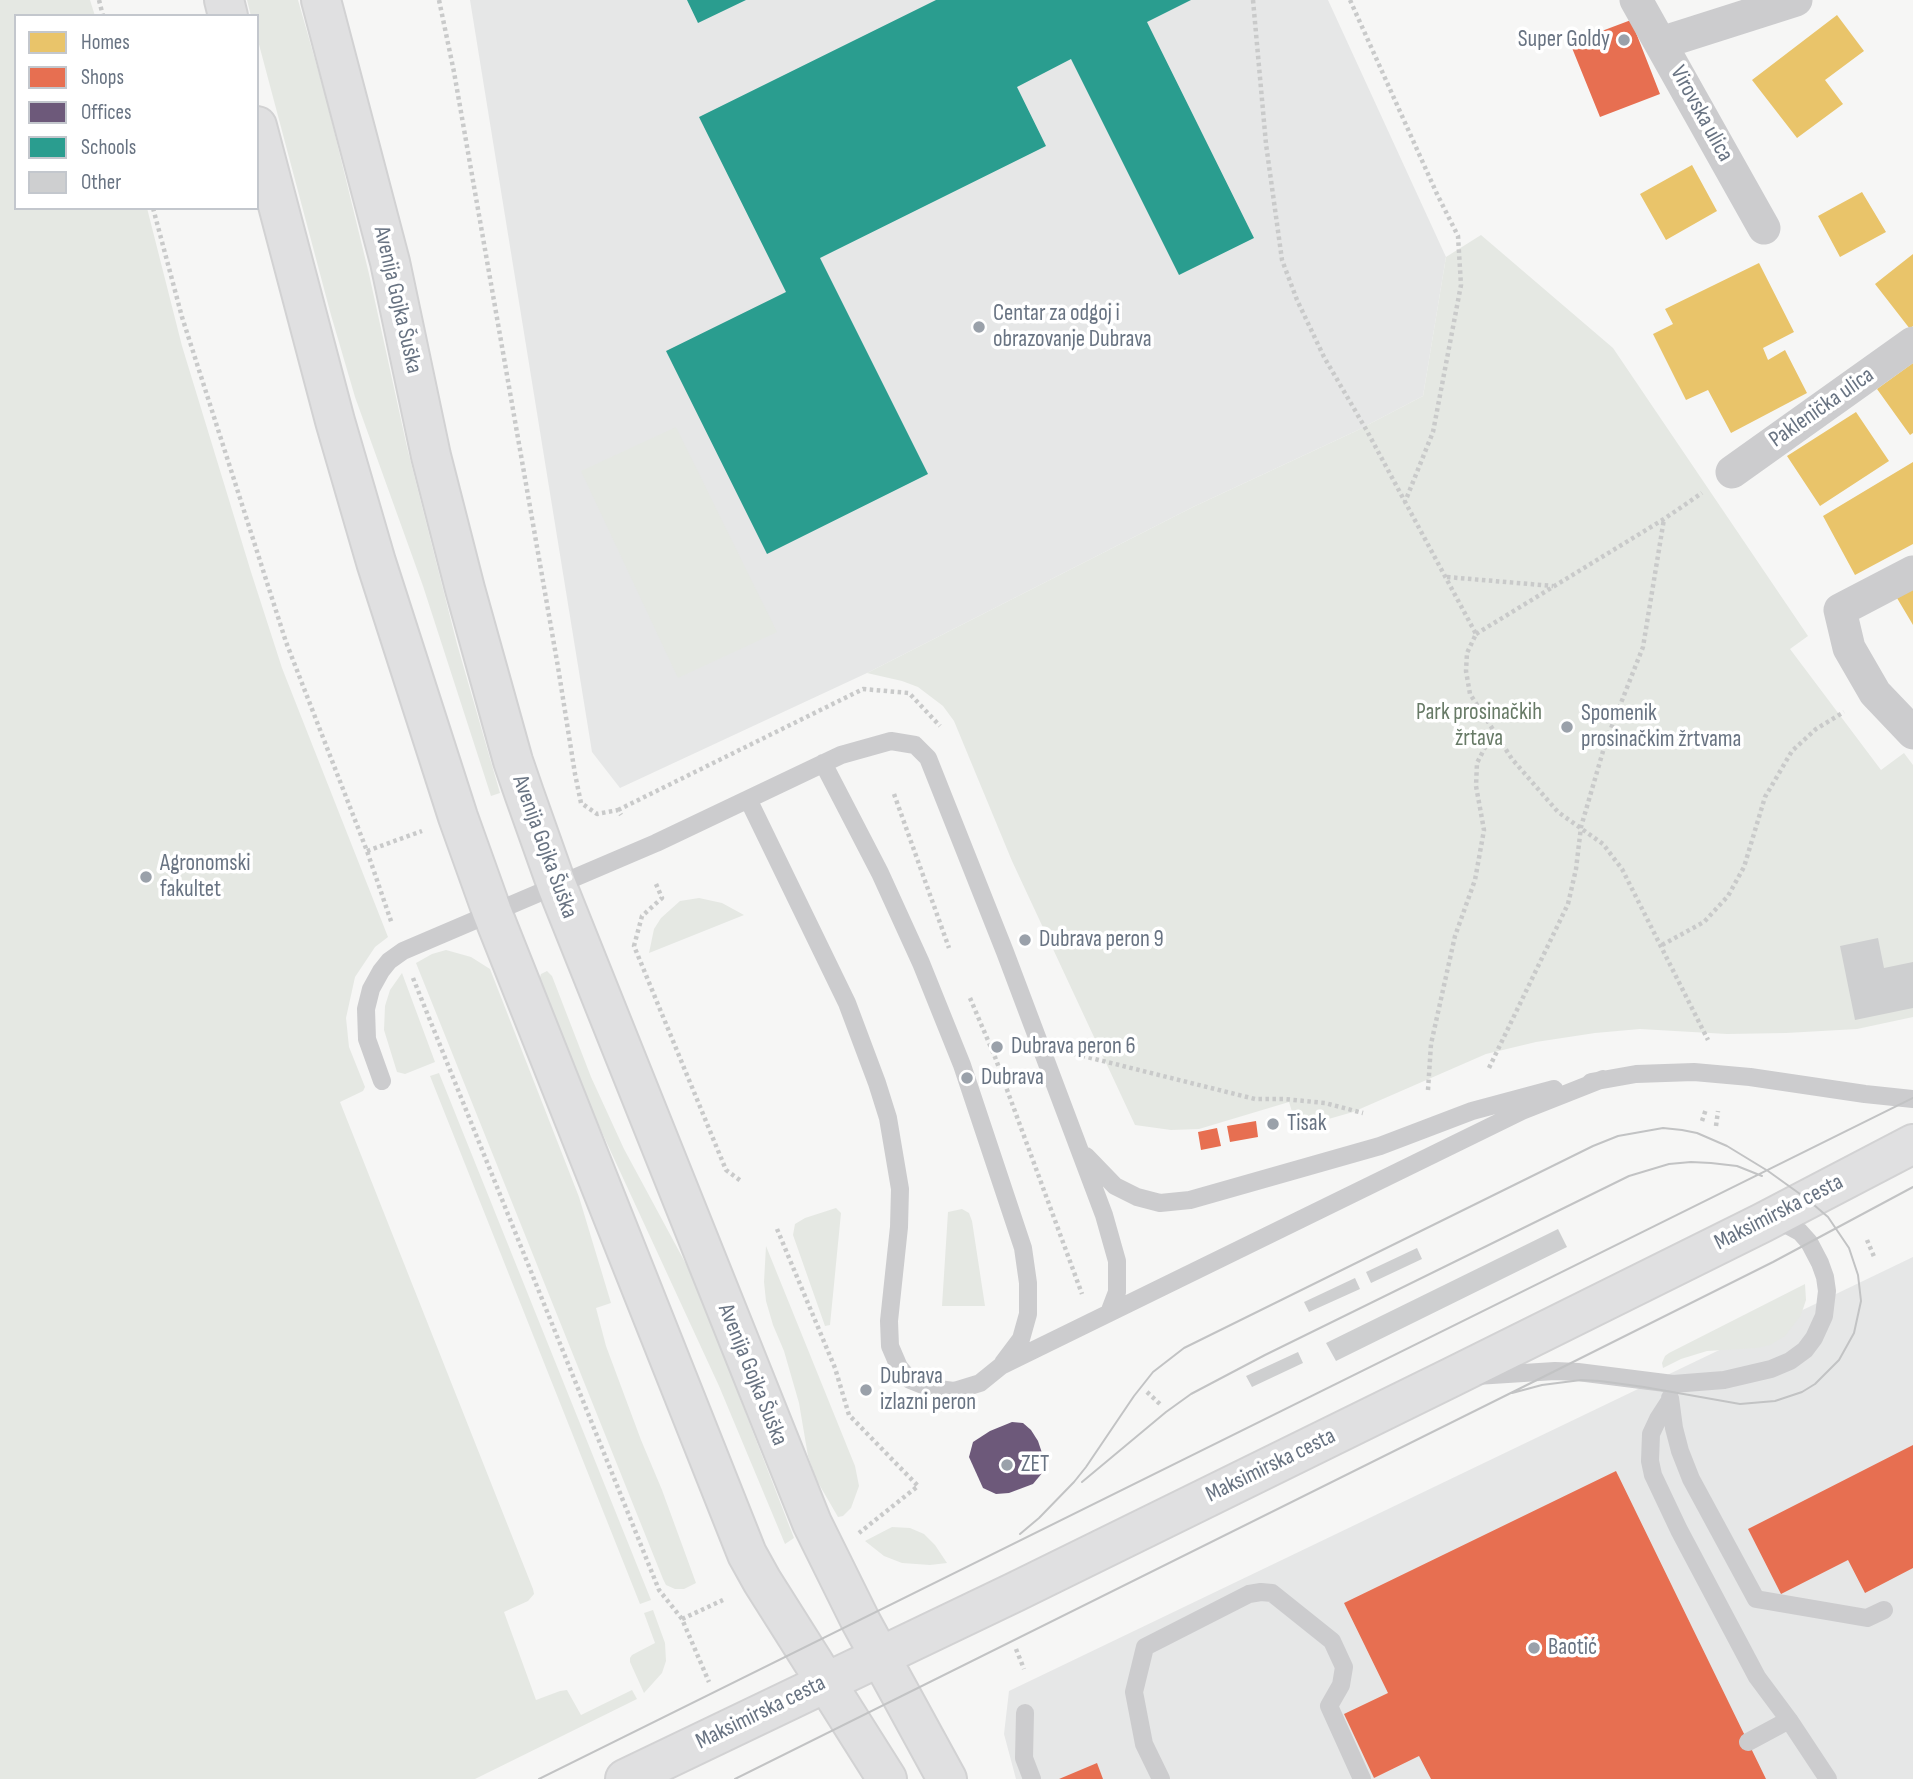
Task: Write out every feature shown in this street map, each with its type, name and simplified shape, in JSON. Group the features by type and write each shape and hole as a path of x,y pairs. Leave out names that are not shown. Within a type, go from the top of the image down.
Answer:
{"main road":[{"name":"Avenija Gojka Šuška","path":"322,1 390,262 431,456 513,761 557,886 812,1523 839,1580 947,1779"},
{"path":"259,135 335,421 376,562 458,817 492,912 747,1553 887,1779"},
{"name":"Maksimirska cesta","path":"625,1779 1452,1377 1762,1223 1913,1144"}],"street":[{"name":"Virovska ulica","path":"1636,0 1765,228"},
{"path":"1661,43 1796,0"},
{"name":"Paklenička ulica","path":"1732,472 1913,343"},
{"path":"1913,572 1840,610 1849,648 1875,693 1913,733"}],"lane":[{"path":"382,1081 370,1050 366,1028 368,999 380,971 403,951 656,843 841,755 891,741 915,745 928,758 1005,952 1104,1215 1117,1261 1117,1292 1108,1314"},
{"path":"823,763 880,873 921,963 962,1065 1023,1248 1028,1283 1028,1314 1021,1339 1001,1366"},
{"path":"748,799 846,1003 888,1118 900,1189 899,1227 889,1321 890,1346 899,1367 911,1380 930,1388 954,1391 980,1383 1001,1366 1522,1111 1603,1079"},
{"path":"1079,1149 1115,1186 1137,1197 1160,1203 1190,1200 1380,1146 1485,1107 1535,1093 1636,1074 1694,1072 1750,1077 1913,1099"},
{"path":"1452,1377 1555,1371 1655,1383 1671,1393 1771,1369 1805,1350 1814,1338 1824,1316 1827,1292 1821,1264 1800,1232 1777,1222 1762,1223"},
{"path":"1671,1393 1680,1451 1691,1479 1756,1599 1867,1618 1884,1610"},
{"path":"1671,1393 1651,1434 1650,1461 1653,1475 1757,1677 1828,1779"},
{"path":"1161,1779 1144,1744 1134,1692 1145,1647 1249,1594 1261,1592 1272,1593 1332,1641 1344,1667 1341,1685 1329,1706 1362,1779"},
{"path":"1025,1713 1024,1758 1032,1779"},
{"path":"1748,1742 1789,1720"}],"path":[{"path":"439,0 581,803 597,814 618,810 621,815"},
{"path":"1253,0 1266,144 1282,260 1297,300 1324,357 1476,634"},
{"path":"1350,0 1458,236 1461,285 1433,432 1405,502"},
{"path":"154,210 182,317 286,642 367,851 395,932"},
{"path":"1708,1040 1622,869 1603,844 1558,812 1512,759 1470,694 1466,671 1467,653 1476,634 1664,519 1732,472"},
{"path":"1489,1068 1568,904 1581,827 1606,741 1643,647 1664,519"},
{"path":"1446,577 1553,586"},
{"path":"1661,945 1704,922 1728,896 1744,867 1765,797 1792,751 1816,729 1875,693"},
{"path":"1427,1090 1431,1044 1455,936 1475,880 1484,830 1476,786 1477,763 1494,730"},
{"path":"894,794 952,955"},
{"path":"367,851 428,828"},
{"path":"656,884 662,898 642,916 634,946 726,1170 741,1181"},
{"path":"409,968 659,1590 682,1619 709,1682"},
{"path":"968,993 995,1057 1082,1294"},
{"path":"1074,1054 1255,1099 1325,1103 1363,1114"},
{"path":"1702,1121 1706,1109"},
{"path":"1716,1126 1718,1111"},
{"path":"777,1229 835,1368 849,1415 918,1486 854,1536"},
{"path":"1867,1240 1875,1259"},
{"path":"1147,1392 1161,1405"},
{"path":"682,1619 723,1600"},
{"path":"1016,1649 1024,1669"}],"shaded area":[{"name":"Centar za odgoj i obrazovanje Dubrava","path":"470,0 1328,0 1446,257 1423,396 1356,431 1193,507 867,673 620,788 592,752"},
{"path":"1913,1257 1913,1779 1016,1779 1004,1734 1009,1691"}],"green space":[{"name":"Agronomski fakultet","path":"0,0 90,0 94,14 14,14 14,210 148,210 182,346 282,668 388,937 375,947 355,977 346,1018 349,1047 365,1087 363,1091 340,1102 533,1589 534,1594 528,1601 504,1612 536,1700 567,1690 581,1715 632,1690 637,1699 475,1779 0,1779"},
{"path":"247,0 298,0 326,98 407,447 457,644 500,793 491,796 423,586 355,397 259,45 259,14 250,14"},
{"name":"Park prosinačkih žrtava","path":"1481,235 1613,348 1808,636 1790,649 1881,770 1904,753 1913,765 1913,1017 1857,1029 1786,1033 1727,1034 1640,1029 1595,1033 1536,1042 1486,1054 1353,1112 1297,1128 1289,1102 1199,1129 1171,1130 1135,1125 1012,861 954,721 943,706 918,687 867,673 1193,507 1356,431 1423,396 1446,257"},
{"path":"676,427 777,632 678,678 581,471"},
{"path":"699,898 722,903 744,915 649,953 654,929 661,918 680,901"},
{"path":"446,950 471,957 490,969 579,1197 611,1303 596,1308 606,1346 696,1583 684,1589 666,1585 663,1579 416,963"},
{"path":"547,971 552,976 591,1077 624,1149 693,1277 794,1538 785,1544 719,1386 599,1126 539,980 541,974"},
{"path":"402,973 435,1062 405,1074 397,1072 384,1030 385,1006 390,990"},
{"path":"439,1073 651,1600 640,1604 430,1076"},
{"path":"836,1208 841,1213 830,1325 825,1326 793,1235 795,1224"},
{"path":"962,1209 969,1213 972,1221 985,1306 942,1306 948,1212"},
{"path":"766,1246 855,1466 859,1486 851,1508 843,1516 838,1517 816,1479 808,1456 799,1403 766,1301"},
{"path":"1805,1284 1806,1300 1801,1315 1785,1336 1770,1345 1707,1351 1663,1368 1662,1363 1669,1353"},
{"path":"892,1527 910,1528 924,1534 947,1563 902,1563 884,1556 865,1541"},
{"path":"653,1610 665,1643 666,1661 662,1673 644,1693 630,1658 655,1643 644,1613"}],"building: Homes":[{"path":"1837,15 1864,51 1825,80 1843,104 1797,138 1752,80"},
{"path":"1692,165 1717,211 1666,240 1640,194"},
{"path":"1862,192 1886,232 1840,257 1818,216"},
{"path":"1913,254 1913,326 1910,329 1875,284"},
{"path":"1759,263 1794,332 1763,348 1768,360 1785,350 1807,393 1731,433 1708,390 1686,400 1653,334 1673,324 1665,309"},
{"path":"1913,363 1913,433 1910,435 1877,389"},
{"path":"1856,412 1889,461 1820,506 1787,456"},
{"path":"1913,462 1913,544 1855,575 1823,516"},
{"path":"1913,588 1913,625 1897,598"}],"building: Shops":[{"path":"1631,20 1660,94 1600,117 1570,43"},
{"path":"1256,1121 1258,1137 1230,1142 1227,1126"},
{"path":"1217,1128 1221,1146 1201,1150 1198,1132"},
{"path":"1913,1445 1913,1568 1865,1593 1848,1560 1781,1594 1748,1529"},
{"name":"Baotić","path":"1616,1471 1766,1779 1431,1779 1419,1756 1374,1778 1344,1714 1388,1693 1344,1603"},
{"path":"1097,1763 1103,1779 1059,1779"}],"building: Offices":[{"name":"ZET","path":"1012,1422 1023,1423 1038,1441 1043,1456 1043,1472 1033,1484 1009,1493 996,1494 983,1488 969,1457 973,1442"}],"building: Schools":[{"path":"687,0 746,0 698,23"},
{"path":"936,0 1191,0 1147,22 1254,238 1179,275 1071,59 1017,87 1046,146 820,258 928,474 767,554 666,351 786,292 699,117"}],"building: Other":[{"path":"1878,938 1884,968 1913,962 1913,1008 1855,1020 1840,946"},
{"path":"1558,1229 1567,1247 1336,1361 1326,1343"},
{"path":"1417,1248 1422,1259 1371,1283 1366,1272"},
{"path":"1355,1278 1360,1289 1309,1312 1304,1302"},
{"path":"1298,1352 1303,1363 1252,1387 1246,1376"}],"tram line":[{"path":"539,1779 1913,1098"},
{"path":"1020,1534 1074,1482 1153,1372 1184,1348 1618,1136 1663,1128 1697,1133 1727,1146 1807,1199 1828,1217 1849,1248 1858,1275 1861,1301 1854,1333 1839,1360 1815,1384 1802,1392 1775,1401 1740,1404 1644,1387 1581,1380 1542,1385 1512,1393"},
{"path":"1082,1482 1191,1394 1629,1176 1669,1164 1691,1162 1737,1166 1762,1176"},
{"path":"735,1779 1773,1262 1913,1187"}],"place":[{"name":"Super Goldy","path":"1624,40"},
{"name":"Centar za odgoj i obrazovanje Dubrava","path":"979,327"},
{"name":"Spomenik prosinačkim žrtvama","path":"1567,727"},
{"name":"Agronomski fakultet","path":"146,877"},
{"name":"Dubrava peron 9","path":"1025,940"},
{"name":"Dubrava peron 6","path":"997,1047"},
{"name":"Dubrava","path":"967,1078"},
{"name":"Tisak","path":"1273,1124"},
{"name":"Dubrava izlazni peron","path":"866,1390"},
{"name":"ZET","path":"1007,1465"},
{"name":"Baotić","path":"1534,1648"}]}
